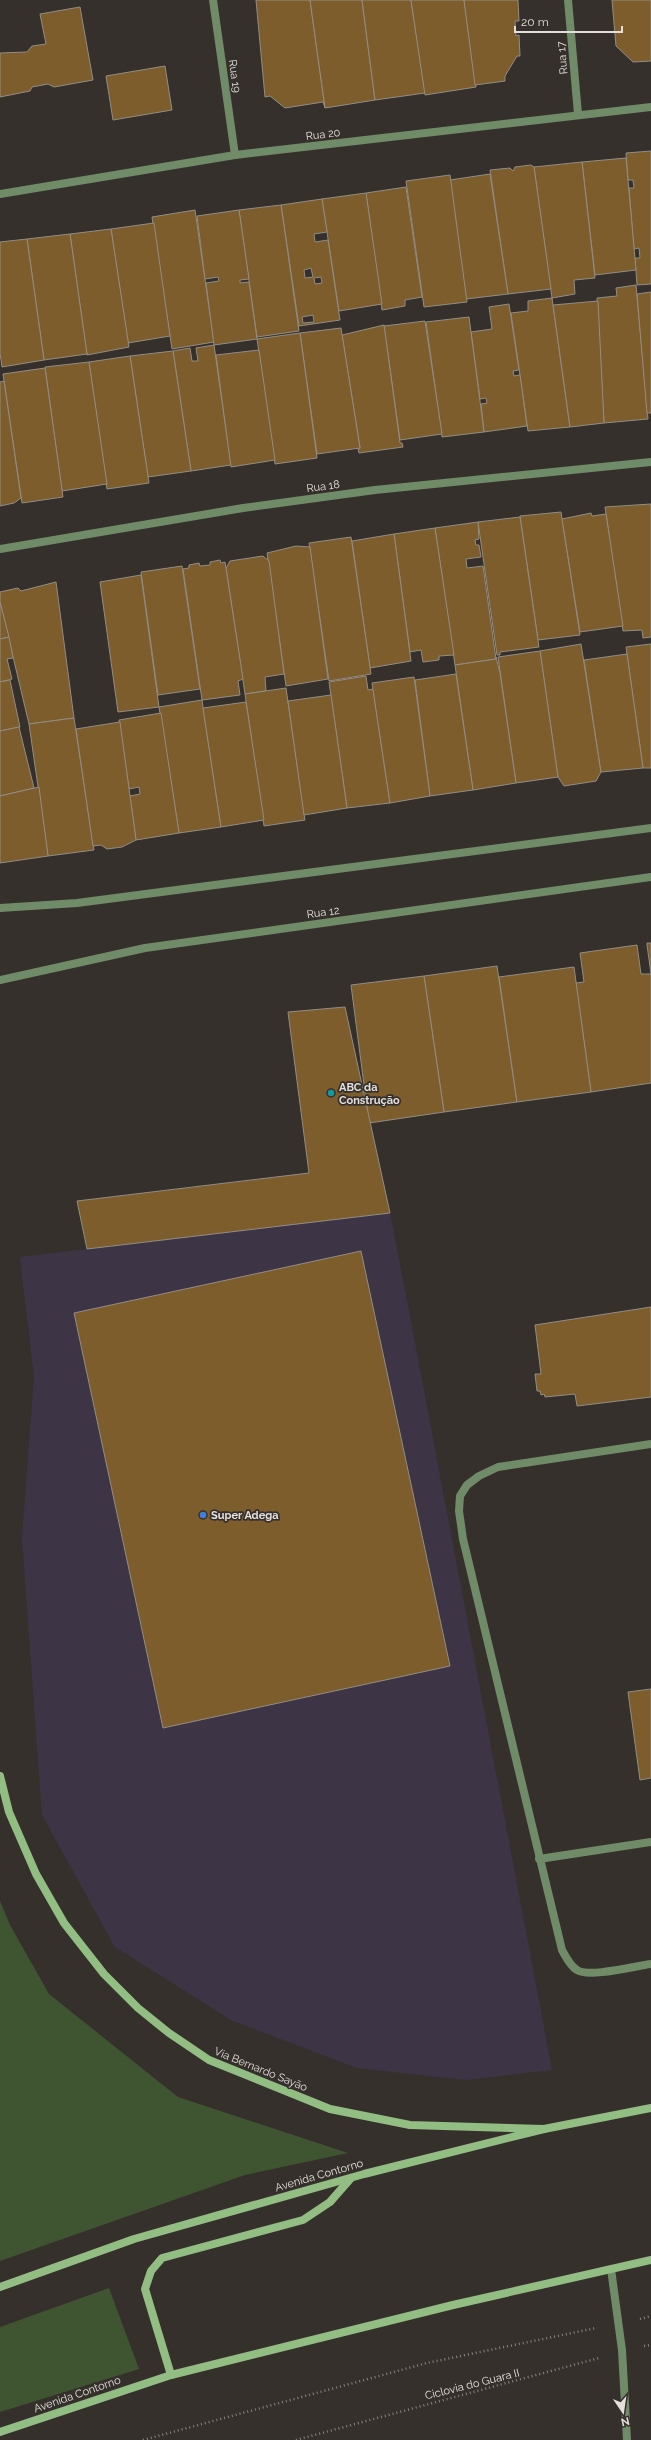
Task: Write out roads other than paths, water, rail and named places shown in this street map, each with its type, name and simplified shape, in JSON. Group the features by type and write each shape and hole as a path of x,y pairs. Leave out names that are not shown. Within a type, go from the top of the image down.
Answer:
{"main road":[{"name":"Via Bernardo Sayão","path":"0,1776 9,1812 36,1874 64,1923 104,1974 138,2008 169,2033 209,2060 330,2109 410,2125 544,2129"},
{"name":"Avenida Contorno","path":"0,2287 134,2239 352,2177 544,2129 651,2108"},
{"path":"171,2375 145,2289 151,2271 162,2258 303,2220 330,2202 352,2177"},
{"name":"Avenida Contorno","path":"0,2432 171,2375 453,2305 651,2260"}],"street":[{"name":"Rua 19","path":"213,0 235,156"},
{"name":"Rua 17","path":"568,0 578,114"},
{"name":"Rua 20","path":"0,194 235,156 651,106"},
{"name":"Rua 18","path":"0,549 243,508 375,490 651,462"},
{"path":"0,908 77,903 651,828"},
{"name":"Rua 12","path":"0,980 145,948 651,877"},
{"path":"651,1444 498,1467 467,1485 460,1496 459,1511 463,1539 562,1950 569,1962 578,1971 590,1973 651,1964"},
{"path":"539,1859 651,1842"},
{"path":"611,2269 622,2350 627,2440"}],"place":[{"name":"ABC da Construção","path":"331,1093"},
{"name":"Super Adega","path":"203,1515"}]}
